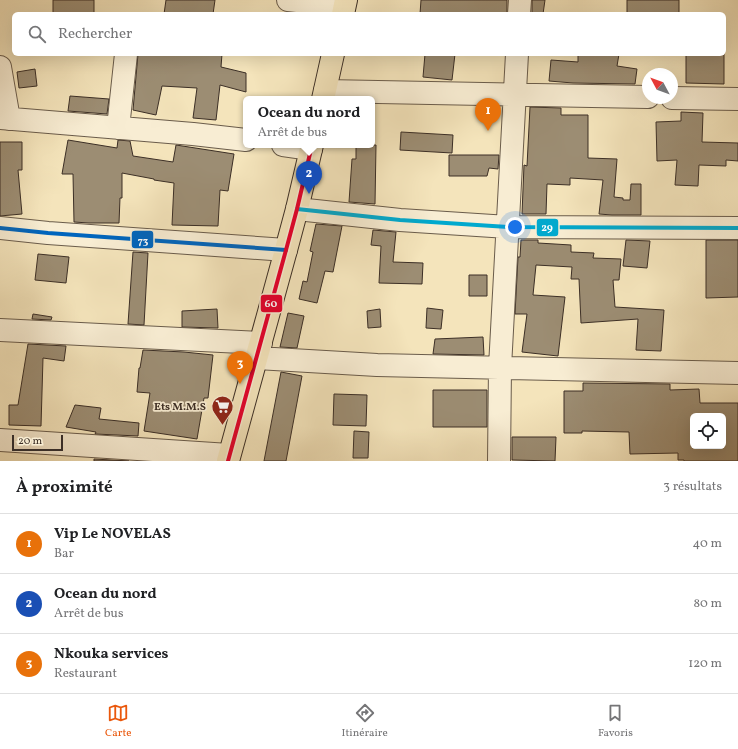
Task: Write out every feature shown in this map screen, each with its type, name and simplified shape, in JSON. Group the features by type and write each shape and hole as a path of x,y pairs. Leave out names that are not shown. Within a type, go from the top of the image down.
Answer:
{"highway":[{"path":"324,95 333,56"},
{"path":"228,458 297,209 311,148"}],"street":[{"path":"288,0 344,7"},
{"path":"520,0 520,12"},
{"path":"118,128 126,56"},
{"path":"499,461 500,367 517,56"},
{"path":"0,67 4,119 193,134 243,140"},
{"path":"324,95 515,94 642,97"},
{"path":"678,98 738,99"},
{"path":"297,209 400,220 508,227 738,228"},
{"path":"0,228 48,233 286,250"},
{"path":"0,330 259,350 377,365 738,373"},
{"path":"0,440 228,458"}],"building":[{"path":"53,0 94,0 94,12 53,12"},
{"path":"166,0 215,0 213,12 164,12"},
{"path":"421,0 507,0 507,12 420,12"},
{"path":"532,0 545,0 543,12 532,12"},
{"path":"627,0 679,0 679,12 627,12"},
{"path":"138,56 222,56 221,67 246,73 246,92 220,85 216,120 193,118 197,88 162,86 156,115 133,110"},
{"path":"425,56 455,56 452,80 423,77"},
{"path":"578,56 619,56 617,66 637,69 635,84 549,81 551,60 578,62"},
{"path":"686,56 724,56 724,84 686,83"},
{"path":"35,69 37,86 19,88 17,72"},
{"path":"70,96 109,99 107,114 68,111"},
{"path":"530,107 561,108 561,115 588,115 588,158 617,159 614,197 623,198 623,200 630,200 631,184 641,184 641,215 599,214 603,180 570,178 570,185 547,184 546,214 522,214 524,165 527,166"},
{"path":"681,112 703,113 702,142 738,143 738,161 726,160 726,166 699,165 698,186 675,185 677,160 657,161 656,122 681,121"},
{"path":"401,132 453,135 452,153 400,150"},
{"path":"68,140 117,148 118,140 130,141 133,156 173,162 176,145 234,154 228,191 220,190 218,226 172,225 174,183 122,173 122,198 120,198 119,223 74,222 73,174 62,174"},
{"path":"0,142 22,142 22,170 18,170 22,214 0,216"},
{"path":"376,145 375,204 349,202 352,159 356,159 356,148 375,148"},
{"path":"449,155 499,155 498,169 489,168 487,176 449,176"},
{"path":"316,224 342,226 333,272 325,271 317,303 299,299 303,281 307,282 313,252 310,251"},
{"path":"373,230 396,232 393,262 423,263 422,284 379,283 381,246 371,245"},
{"path":"521,240 538,240 538,243 571,245 571,252 594,253 593,258 621,259 619,280 613,280 615,307 664,310 661,351 636,350 638,319 581,323 579,279 571,279 572,267 536,265 533,295 565,297 558,356 522,352 527,314 515,314 518,257 520,257"},
{"path":"626,240 650,241 647,268 623,266"},
{"path":"706,240 738,240 738,297 706,298"},
{"path":"133,252 148,253 144,325 128,324"},
{"path":"38,254 69,257 66,283 35,280"},
{"path":"469,275 487,275 487,296 469,296"},
{"path":"427,308 443,310 441,329 426,328"},
{"path":"217,309 218,328 182,327 182,311"},
{"path":"380,309 381,327 368,328 367,311"},
{"path":"288,313 304,316 297,348 280,347"},
{"path":"33,314 52,317 51,320 32,319"},
{"path":"483,337 484,355 433,354 435,339"},
{"path":"28,344 66,346 64,361 43,358 41,426 9,425 9,405 18,405"},
{"path":"143,350 213,355 208,398 204,398 197,439 144,431 150,393 137,392 139,368"},
{"path":"281,372 302,376 286,461 264,461"},
{"path":"583,383 670,384 670,390 699,389 700,403 738,403 738,461 684,461 678,460 678,453 630,454 629,432 582,431 582,433 564,433 564,391 583,391"},
{"path":"433,390 487,390 487,427 433,427"},
{"path":"334,394 367,395 366,426 333,425"},
{"path":"75,405 101,408 99,419 139,423 138,436 95,434 96,432 66,427"},
{"path":"354,431 369,432 368,458 353,458"},
{"path":"512,437 556,437 555,461 512,460"},
{"path":"94,459 129,461 94,461"}],"transit line":[{"name":"60","path":"228,461 297,209 311,148"},
{"name":"29","path":"297,209 400,220 508,227 738,228"},
{"name":"73","path":"0,228 48,233 286,250"}],"place":[{"name":"Vip Le NOVELAS","path":"488,131"},
{"name":"Ocean du nord","path":"309,194"},
{"name":"Nkouka services","path":"240,384"},
{"name":"Ets M.M.S","path":"222,426"}]}
